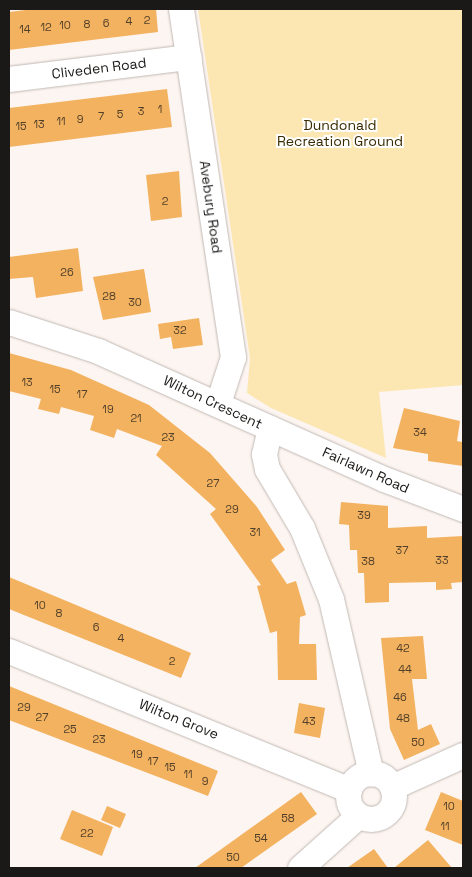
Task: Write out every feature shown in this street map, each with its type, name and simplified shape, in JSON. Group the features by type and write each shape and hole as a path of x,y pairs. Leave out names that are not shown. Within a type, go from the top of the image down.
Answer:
{"street":[{"name":"Avebury Road","path":"181,9 233,357 218,403"},
{"name":"Cliveden Road","path":"9,79 189,57"},
{"name":"Wilton Crescent","path":"9,322 98,351 218,403 270,428 264,454 267,469 302,528 331,599 371,773"},
{"name":"Fairlawn Road","path":"270,428 463,509"},
{"name":"Wilton Grove","path":"9,651 349,790"},
{"path":"392,787 463,755"},
{"path":"371,773 392,787 392,805 387,812 368,819 358,816 352,809 349,790 362,775 371,773"},
{"path":"300,868 358,816"}],"green space":[{"name":"Dundonald Recreation Ground","path":"198,9 463,9 463,385 379,392 386,458 271,408 247,393 250,358"}],"building":[{"path":"34,9 156,9 158,32 9,50 9,12"},
{"path":"167,89 172,127 9,147 9,108"},
{"path":"179,171 182,217 151,221 146,175"},
{"path":"78,248 83,291 36,298 33,277 9,279 9,257"},
{"path":"144,269 151,312 103,320 93,277"},
{"path":"199,318 203,345 173,349 171,337 160,339 158,324"},
{"path":"9,353 71,370 149,405 210,453 257,507 285,550 271,560 287,584 296,581 306,615 300,617 299,644 316,644 317,680 278,680 277,631 270,633 257,586 261,585 210,514 216,509 156,455 162,446 117,429 114,438 90,430 94,416 61,407 59,414 38,409 41,399 9,391"},
{"path":"404,408 460,421 457,441 462,442 463,466 428,461 428,454 393,448"},
{"path":"341,502 388,506 388,528 427,526 427,538 463,536 463,582 451,583 452,589 436,590 436,582 389,583 389,602 365,603 364,573 358,573 357,550 350,550 349,525 339,524"},
{"path":"9,577 191,653 181,678 9,609"},
{"path":"423,636 427,679 412,679 418,730 431,724 440,744 404,760 390,729 381,638"},
{"path":"9,686 218,771 208,796 9,720"},
{"path":"299,703 325,708 320,738 294,733"},
{"path":"301,792 317,814 241,868 195,868"},
{"path":"441,792 463,801 463,845 425,830"},
{"path":"107,806 126,814 120,828 101,820"},
{"path":"72,810 113,827 102,856 60,839"},
{"path":"428,840 452,868 394,868"},
{"path":"374,849 388,868 347,868"}]}
